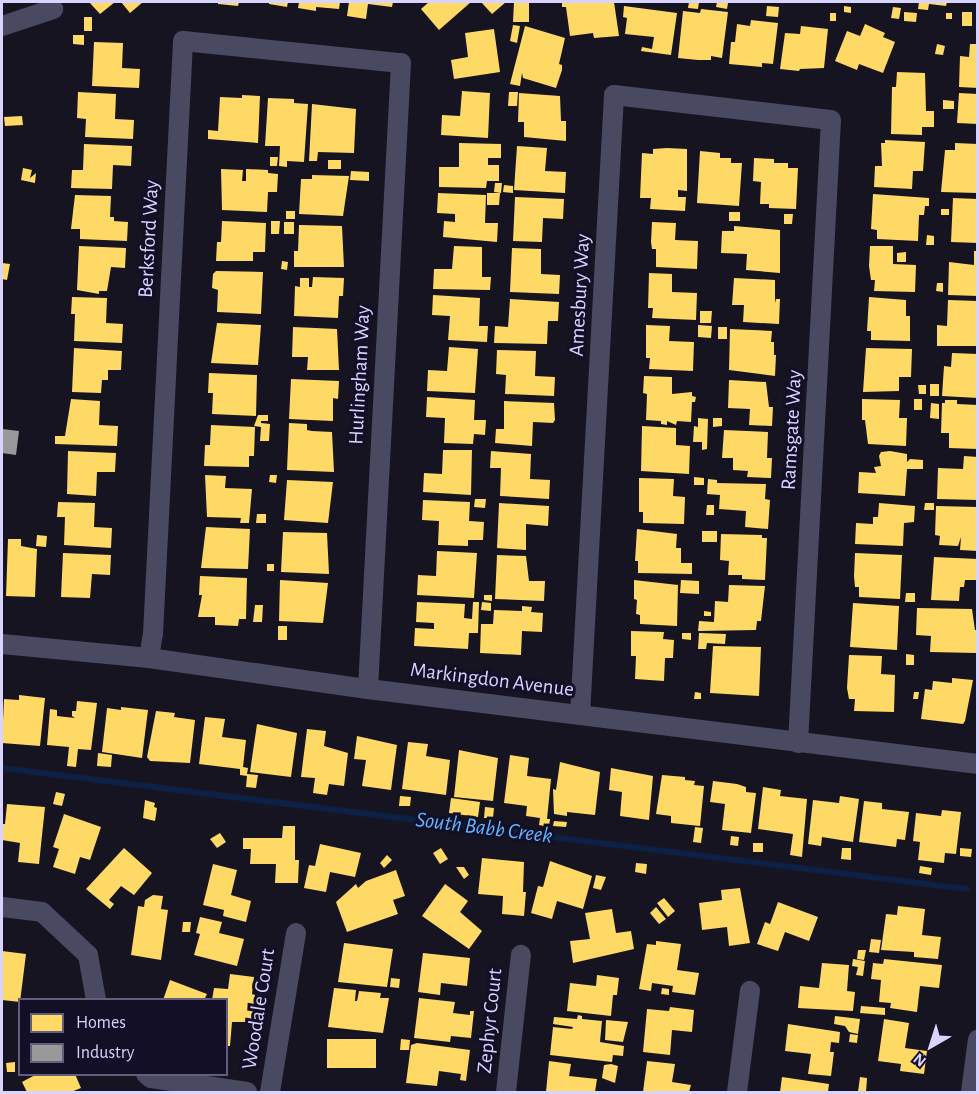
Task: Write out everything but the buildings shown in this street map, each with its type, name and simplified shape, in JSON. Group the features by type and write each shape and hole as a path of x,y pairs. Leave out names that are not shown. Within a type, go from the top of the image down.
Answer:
{"street":[{"path":"2,26 53,9"},
{"name":"Berksford Way","path":"149,658 153,634 183,41 400,63"},
{"name":"Hurlingham Way","path":"368,689 400,63"},
{"name":"Amesbury Way","path":"580,715 614,95 831,120"},
{"name":"Ramsgate Way","path":"798,743 831,120"},
{"name":"Markingdon Avenue","path":"2,644 149,658 368,689 978,764"},
{"path":"2,907 42,912 88,955 96,998"},
{"name":"Woodale Court","path":"270,1092 296,933"},
{"name":"Zephyr Court","path":"506,1092 521,955"},
{"path":"737,1092 750,991"},
{"path":"971,1092 978,1039"},
{"path":"148,1076 247,1092"}],"waterway":[{"name":"South Babb Creek","path":"2,768 966,889"}]}
